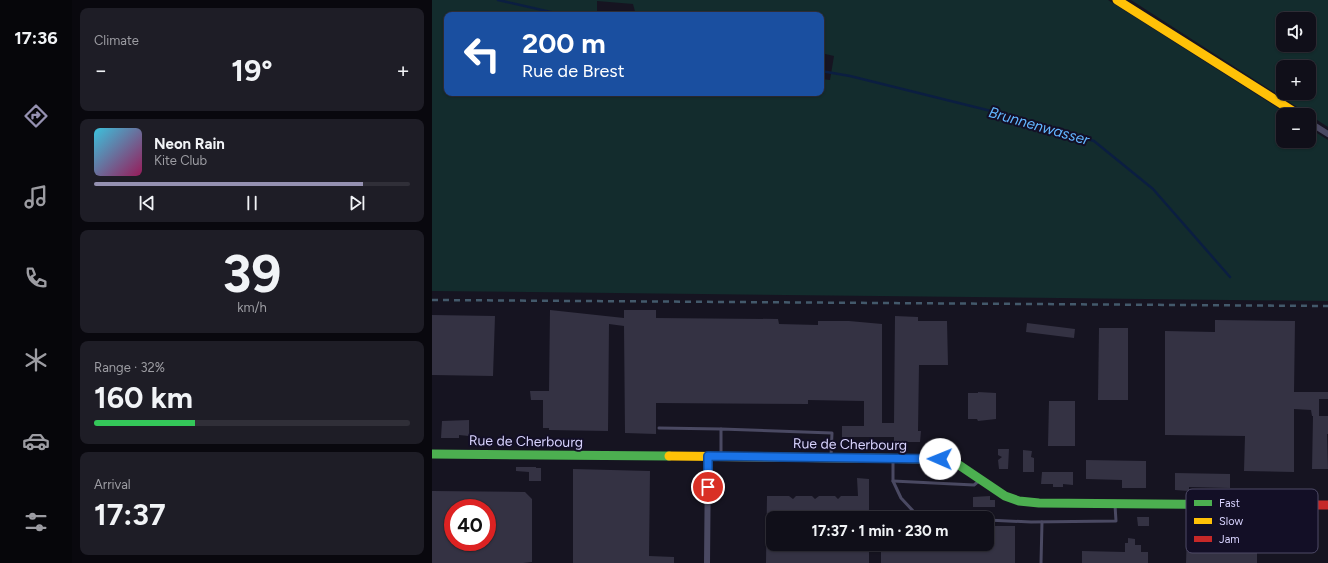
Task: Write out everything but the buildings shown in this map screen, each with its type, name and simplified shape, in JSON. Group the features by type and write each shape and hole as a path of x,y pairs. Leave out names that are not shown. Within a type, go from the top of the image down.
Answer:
{"street":[{"path":"1117,0 1288,108"},
{"path":"1316,126 1328,134"},
{"name":"Rue de Cherbourg","path":"432,454 940,459 959,465 1005,496 1019,501 1039,503 1186,504"},
{"path":"707,563 708,456"},
{"name":"Rue de Cherbourg","path":"1318,505 1328,505"}],"lane":[{"path":"660,428 832,433 831,458"},
{"path":"721,429 721,457"},
{"path":"892,459 893,482 901,498 913,511"},
{"path":"893,482 974,485 981,479"},
{"path":"994,520 1042,522 1116,521 1115,504"},
{"path":"1041,563 1042,522"}],"green space":[{"path":"432,0 1108,0 1278,108 1276,108 1276,148 1316,148 1316,132 1328,140 1328,301 432,291"},
{"path":"1131,0 1328,0 1328,127 1316,119 1316,108 1299,108 1286,100 1316,100 1316,60 1276,60 1276,93"}],"waterway":[{"name":"Brunnenwasser","path":"498,0 551,12"},
{"name":"Brunnenwasser","path":"824,72 850,76 991,111 1094,141 1153,189 1230,277"}],"railway":[{"path":"432,300 1328,306"}],"traffic: fast":[{"path":"432,454 669,456"},
{"path":"952,463 959,465 1005,496 1019,501 1039,503 1186,504"}],"traffic: slow":[{"path":"1117,0 1288,108"},
{"path":"669,456 940,459 952,463"}],"traffic: jam":[{"path":"1318,505 1328,505"}],"route":[{"path":"708,487 708,456 940,459"}]}
